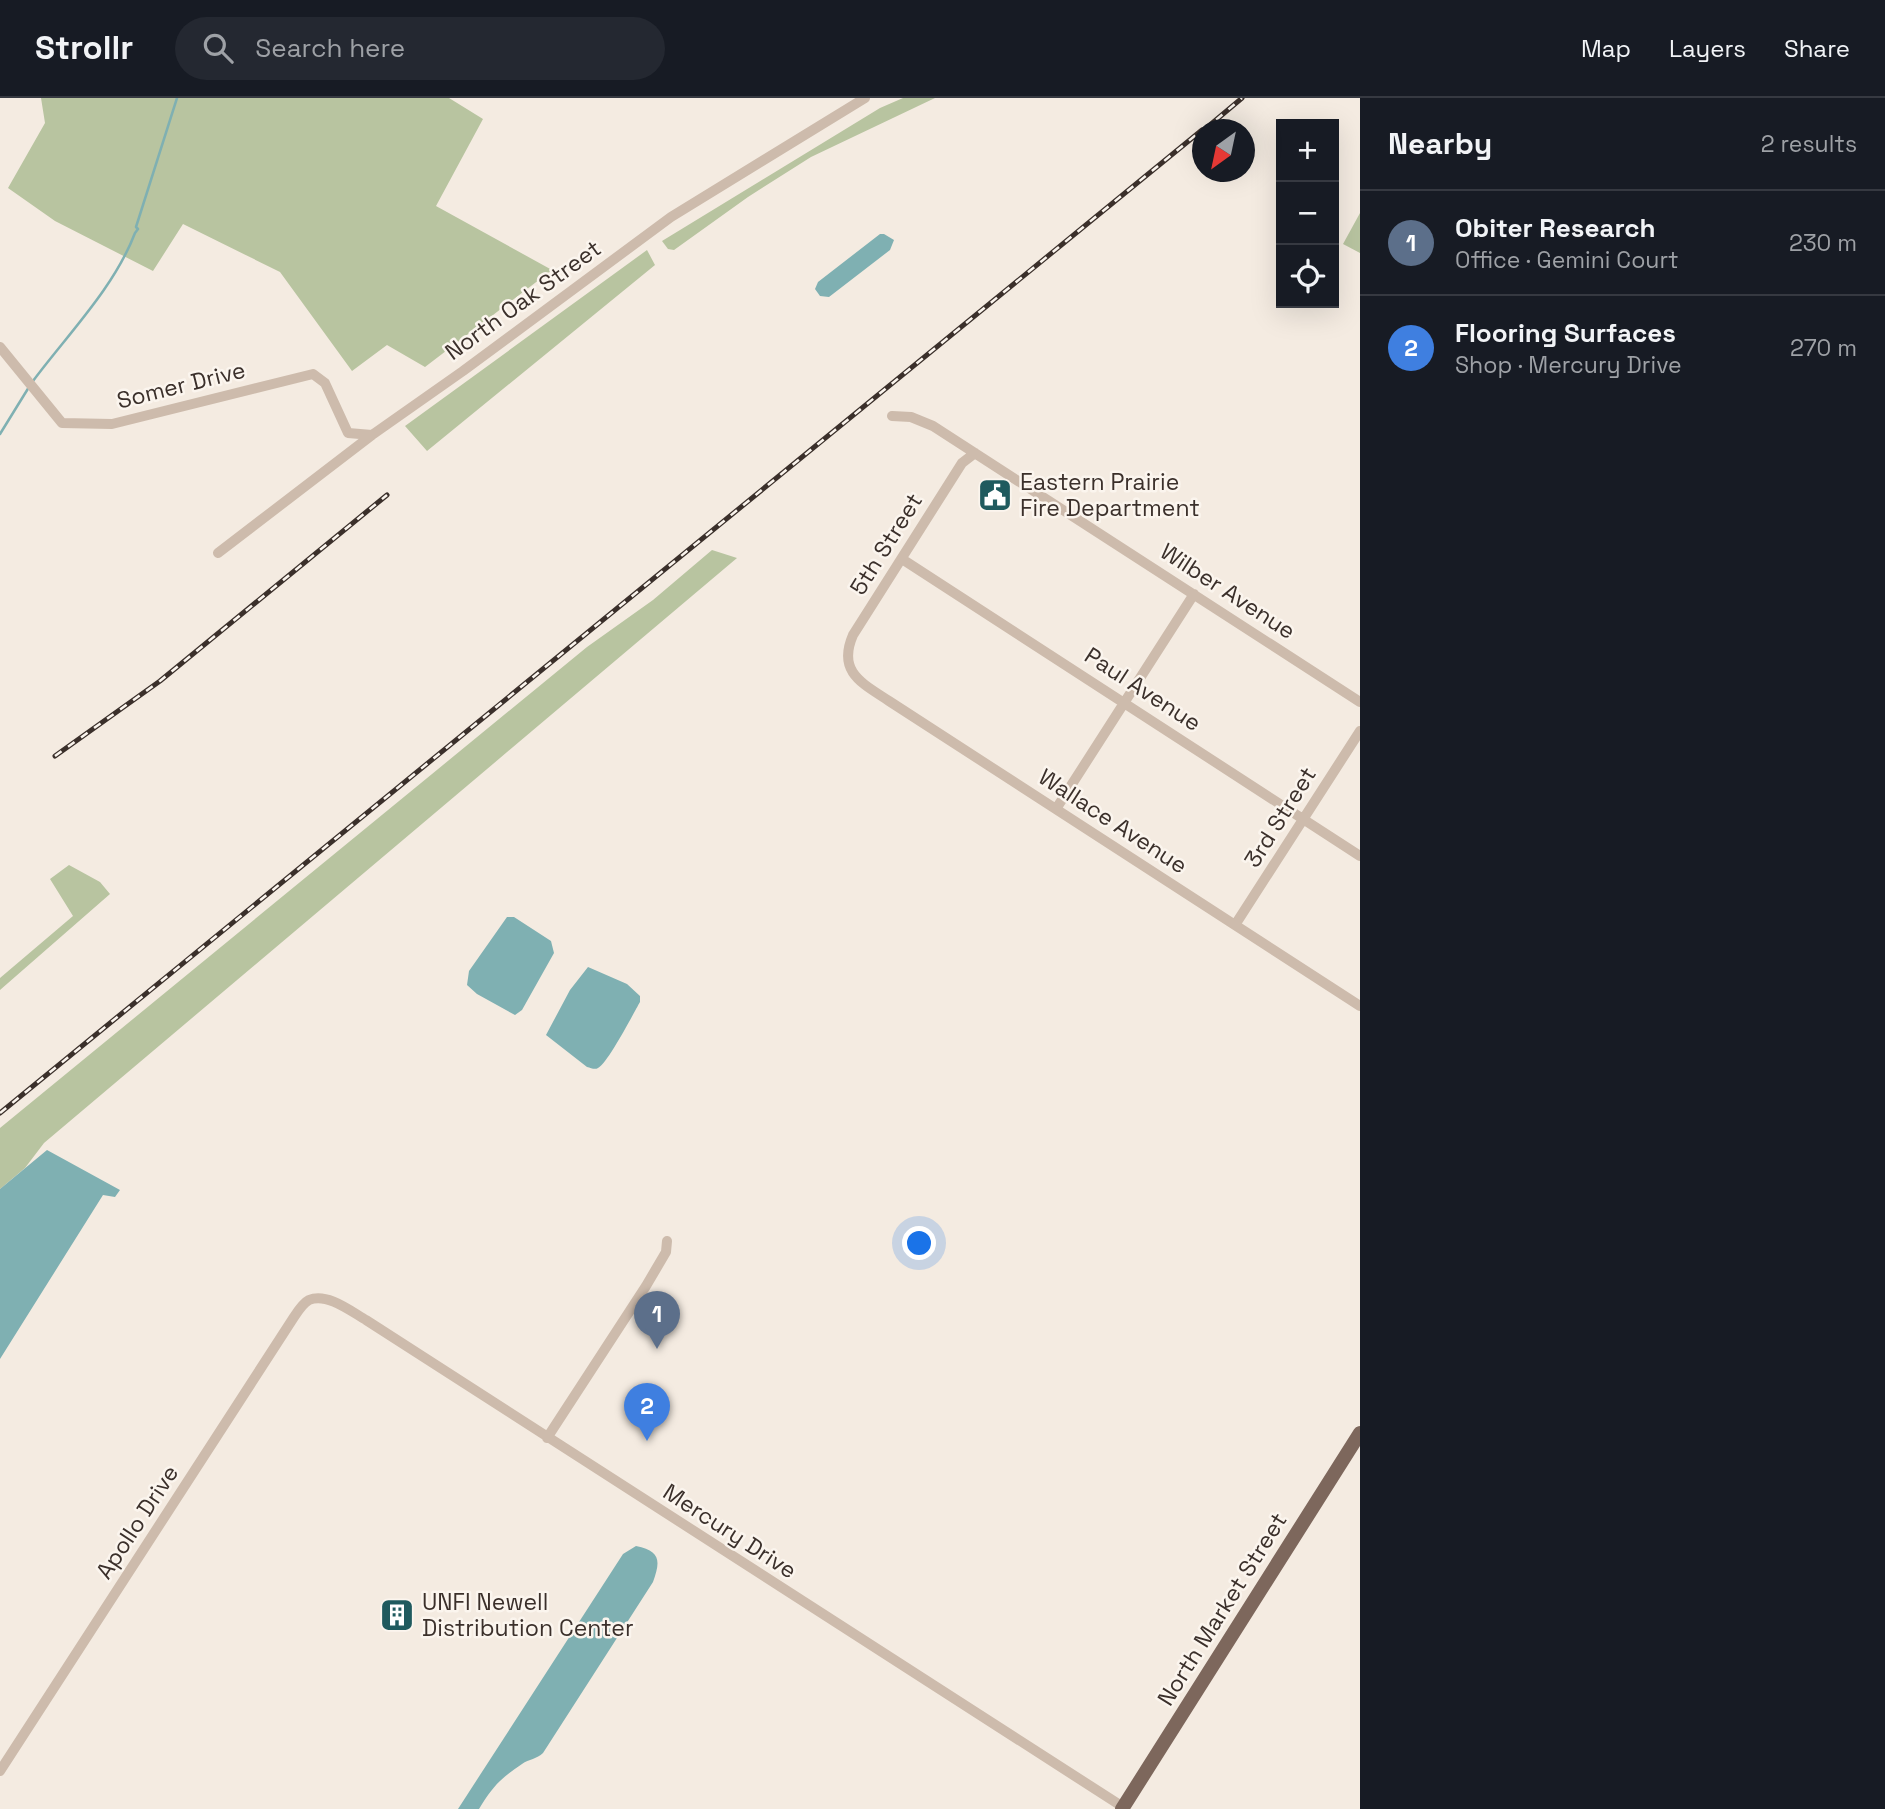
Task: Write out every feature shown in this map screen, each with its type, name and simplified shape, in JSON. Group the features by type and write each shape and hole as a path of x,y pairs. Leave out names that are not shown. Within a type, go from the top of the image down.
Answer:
{"main road":[{"name":"North Market Street","path":"1122,1808 1360,1433"}],"street":[{"name":"North Oak Street","path":"218,553 372,435 671,217 865,98"},
{"name":"Somer Drive","path":"0,347 62,423 112,424 313,374 325,383 348,433 372,435"},
{"name":"Wilber Avenue","path":"892,416 902,415 922,420 1360,702"},
{"name":"5th Street","path":"849,665 847,652 853,635 962,463 975,453"},
{"name":"Paul Avenue","path":"902,559 1360,856"},
{"path":"1056,809 1194,594"},
{"name":"Wallace Avenue","path":"849,665 863,684 1360,1006"},
{"name":"3rd Street","path":"1236,925 1360,731"},
{"path":"547,1438 646,1286 666,1252 667,1241"},
{"name":"Mercury Drive","path":"312,1299 326,1299 349,1310 1122,1808"},
{"name":"Apollo Drive","path":"0,1771 294,1317 307,1301 312,1299"}],"green space":[{"path":"41,98 449,98 483,119 436,206 552,270 425,367 387,345 352,371 280,272 183,224 153,271 55,221 8,188 45,123"},
{"path":"903,98 935,98 811,157 748,197 674,250 668,249 662,241 880,108"},
{"path":"1360,213 1360,253 1343,244"},
{"path":"647,250 655,265 427,451 405,426"},
{"path":"712,550 737,558 44,1143 25,1168 0,1189 0,1128 587,647 653,600"},
{"path":"69,865 100,882 110,894 0,990 0,978 73,916 50,879"}],"water":[{"path":"880,234 894,240 890,250 829,297 820,296 815,289 818,282"},
{"path":"507,917 514,917 551,941 554,953 522,1010 515,1015 477,994 467,985 469,971"},
{"path":"588,967 627,984 640,996 640,1002 614,1048 596,1069 587,1067 546,1035 570,990"},
{"path":"47,1150 120,1190 115,1197 103,1195 0,1359 0,1189"},
{"path":"636,1546 650,1551 656,1558 657,1568 653,1582 543,1753 502,1779 479,1809 458,1809 623,1554"}],"waterway":[{"path":"33,381 103,292 126,253 138,229 136,227 177,98"},
{"path":"0,434 29,387"}],"railway":[{"path":"1217,119 1242,98"},
{"path":"0,1113 1192,138"},
{"path":"55,756 160,681 387,495"}],"place":[{"name":"Eastern Prairie Fire Department","path":"995,495"},
{"name":"Obiter Research","path":"657,1349"},
{"name":"Flooring Surfaces","path":"647,1441"},
{"name":"UNFI Newell Distribution Center","path":"397,1615"}]}
